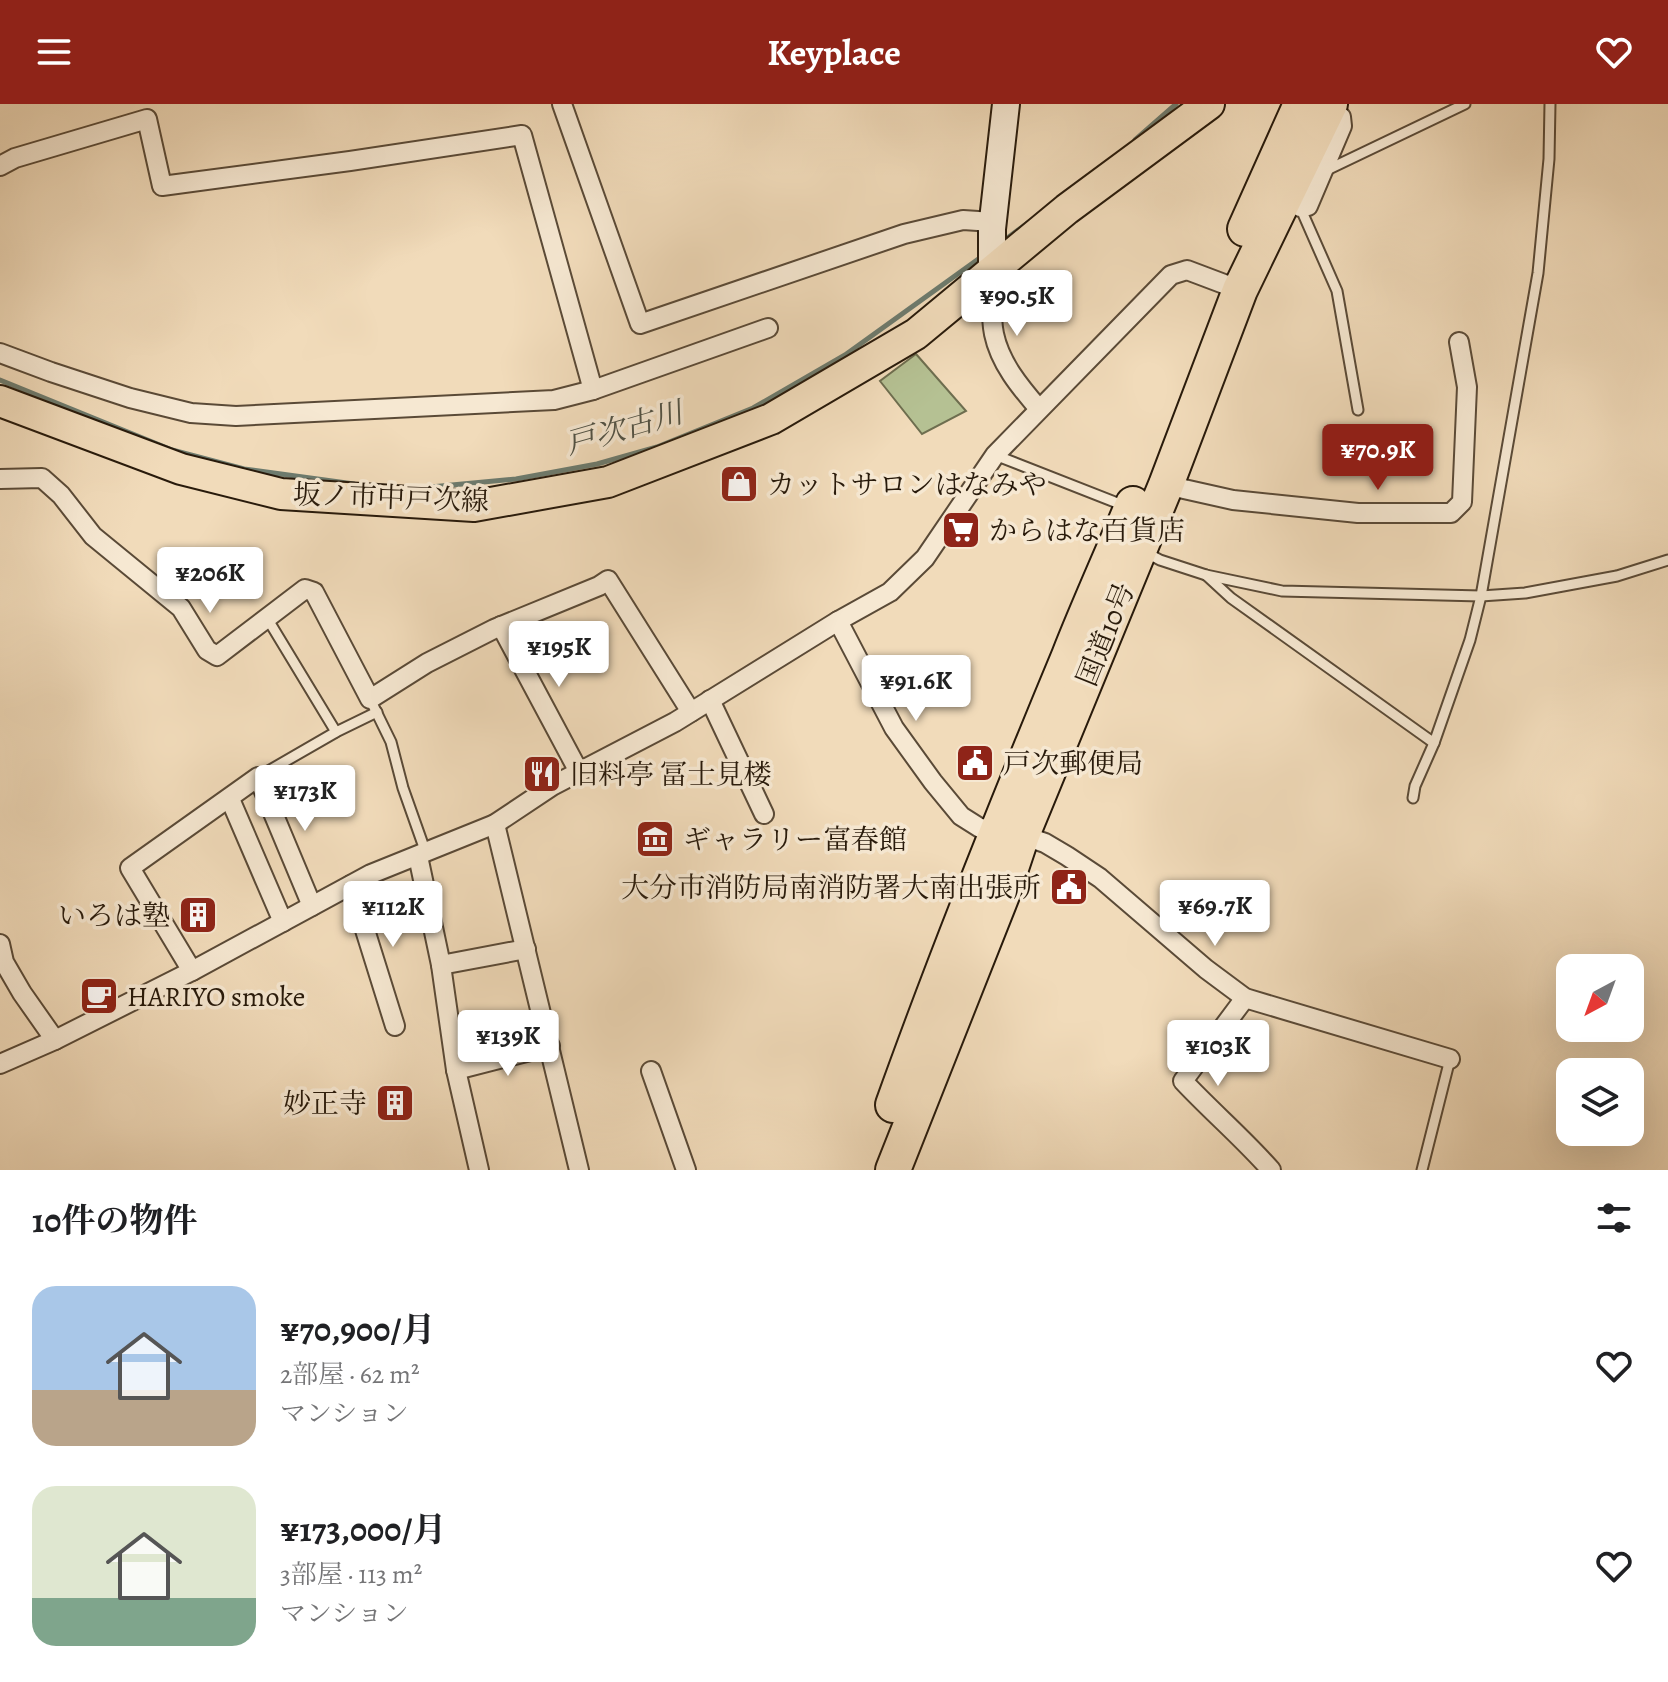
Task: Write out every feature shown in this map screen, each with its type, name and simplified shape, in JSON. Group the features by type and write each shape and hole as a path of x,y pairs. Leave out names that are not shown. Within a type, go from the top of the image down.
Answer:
{"highway":[{"name":"国道10号","path":"871,1170 917,1039 1140,549 1166,485 1231,287 1276,213 1293,201 1319,105"},
{"name":"国道10号","path":"893,1170 1002,895 1010,833 1070,654 1231,287 1319,105"}],"main road":[{"name":"坂ノ市中戸次線","path":"0,401 181,469 281,494 474,506 608,482 771,419 916,334 992,264 1209,104"}],"street":[{"path":"562,104 640,324 904,234 963,220 993,225"},
{"path":"1006,104 993,225 993,332 999,352 1017,383 1039,409"},
{"path":"1293,201 1308,206 1342,126 1341,117 1319,105"},
{"path":"0,166 15,158 147,119 162,186 522,135 593,390"},
{"path":"0,1064 192,971 371,874 495,824 552,786 691,712 890,592 925,558 995,455 1171,275 1187,270 1231,287"},
{"path":"0,353 130,398 191,413 236,416 554,400 593,390 768,328"},
{"path":"1166,485 1233,500 1358,513 1451,513 1462,502 1467,387 1459,342"},
{"path":"0,479 42,478 61,495 93,536 181,608 207,650 217,656 305,589 314,592 374,705 427,663 501,626 608,580 691,712"},
{"path":"838,621 894,728 961,816 980,828 1045,843 1100,878 1206,969 1245,998 1450,1059"},
{"path":"501,626 579,772"},
{"path":"710,700 764,814"},
{"path":"192,971 130,868 258,777 312,906"},
{"path":"230,799 283,922"},
{"path":"495,824 579,1170"},
{"path":"422,854 456,1070 479,1170"},
{"path":"351,885 395,1026"},
{"path":"0,944 4,962 55,1040"},
{"path":"441,965 526,949"},
{"path":"1245,998 1183,1081 1271,1170"},
{"path":"456,1070 550,1046"},
{"path":"651,1071 686,1170"}],"lane":[{"path":"1322,172 1465,104"},
{"path":"1413,798 1470,640 1481,596 1538,273 1549,159 1550,104"},
{"path":"1293,201 1337,291 1358,410"},
{"path":"995,455 1132,508"},
{"path":"1140,549 1160,560 1206,575 1282,591 1481,596 1525,593 1617,576 1668,560"},
{"path":"1206,575 1231,598 1434,743"},
{"path":"267,618 336,732"},
{"path":"258,777 336,732 374,705 391,742 422,854"},
{"path":"1422,1170 1450,1059"}],"green space":[{"path":"916,354 966,411 922,434 880,381"}],"waterway":[{"name":"戸次古川","path":"1135,140 1176,104"},
{"name":"戸次古川","path":"1002,242 1029,222"},
{"name":"戸次古川","path":"420,488 516,479 597,464 657,447 753,408 845,355 984,255"},
{"name":"戸次古川","path":"0,380 172,450 244,469 354,484"}],"place":[{"name":"カットサロンはなみや","path":"739,484"},
{"name":"からはな百貨店","path":"961,530"},
{"name":"戸次郵便局","path":"975,763"},
{"name":"旧料亭 冨士見楼","path":"542,774"},
{"name":"ギャラリー富春館","path":"655,839"},
{"name":"大分市消防局南消防署大南出張所","path":"1069,887"},
{"name":"いろは塾","path":"198,915"},
{"name":"HARIYO smoke","path":"99,996"},
{"name":"妙正寺","path":"395,1103"}]}
